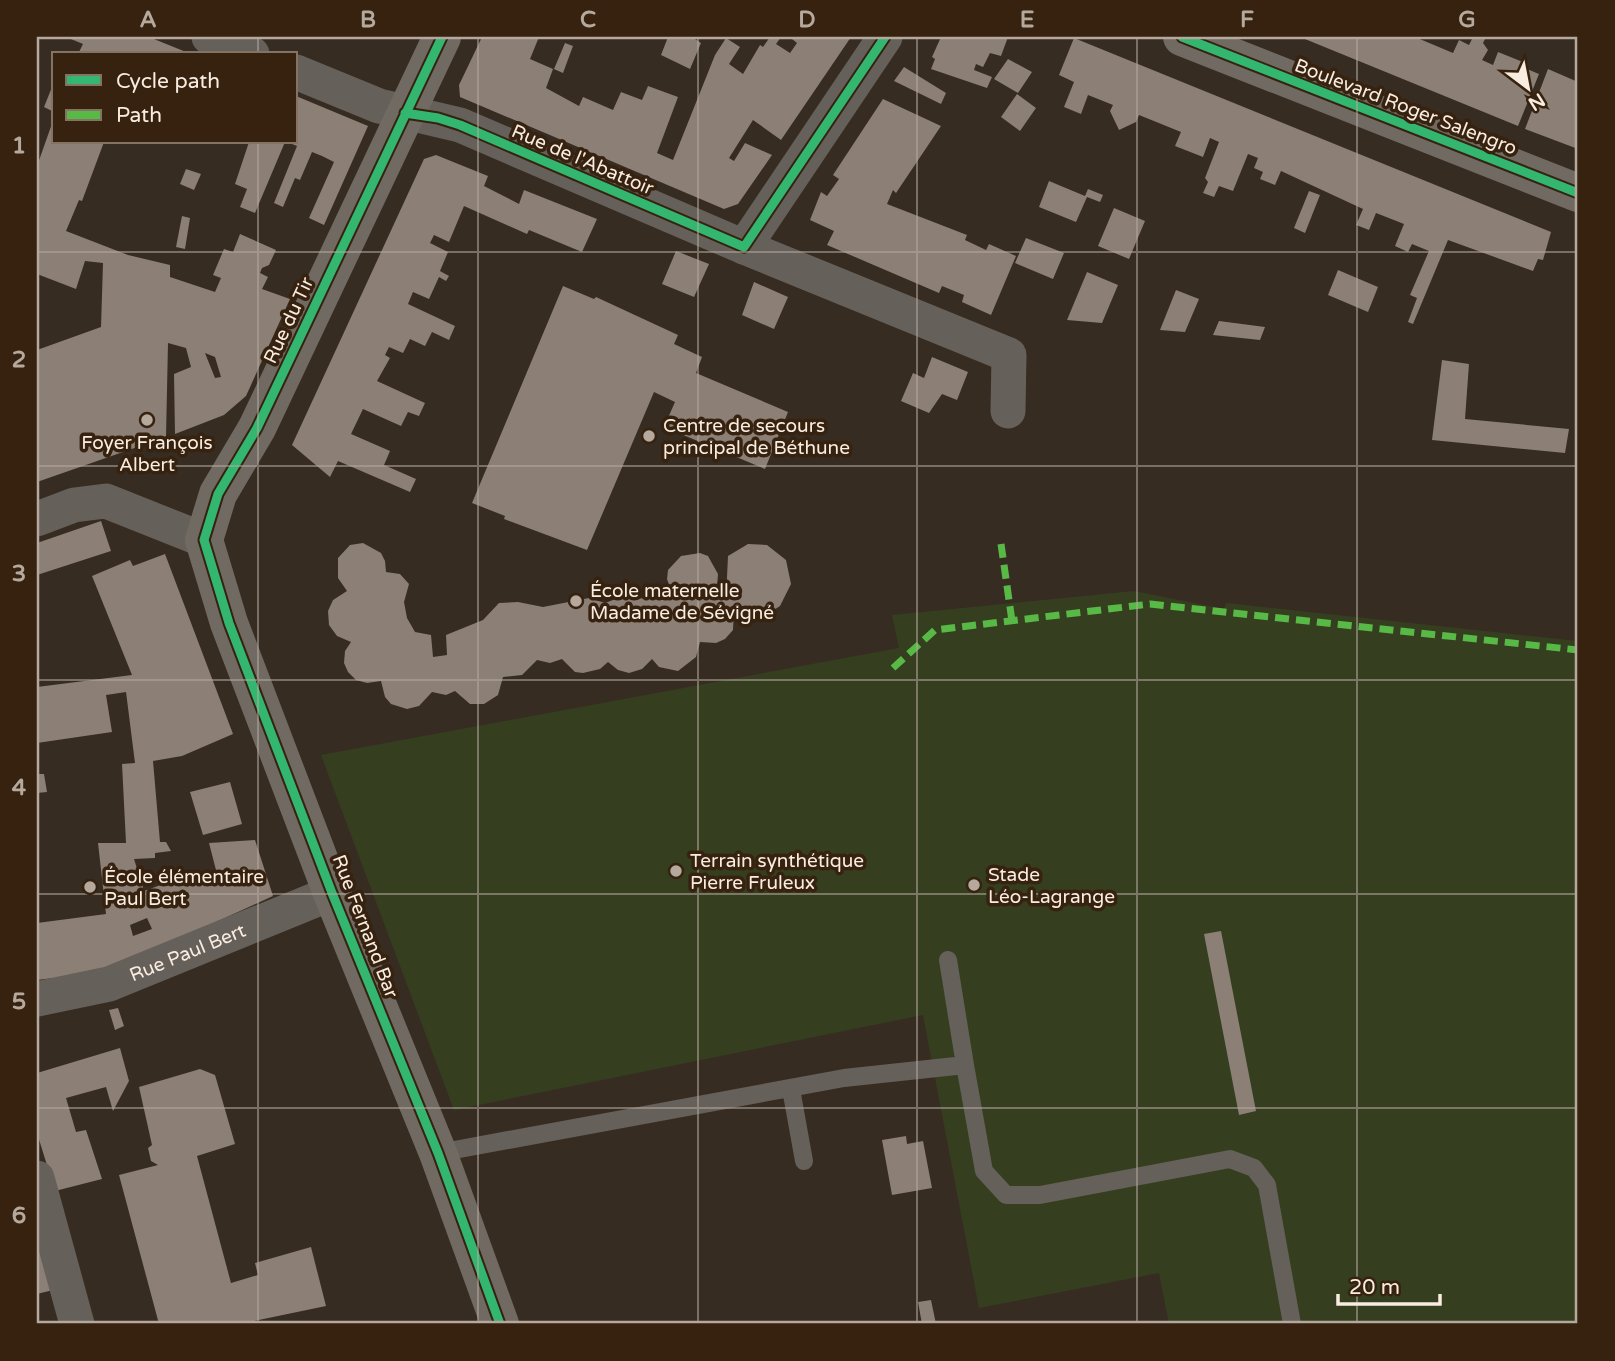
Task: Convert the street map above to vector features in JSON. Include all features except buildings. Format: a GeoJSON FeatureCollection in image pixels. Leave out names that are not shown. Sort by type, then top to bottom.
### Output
{"type":"FeatureCollection","features":[{"type":"Feature","properties":{"kind":"street"},"geometry":{"type":"LineString","coordinates":[[209,37],[247,52]]}},
{"type":"Feature","properties":{"kind":"street","name":"Rue du Tir"},"geometry":{"type":"LineString","coordinates":[[204,540],[218,494],[257,428],[442,37]]}},
{"type":"Feature","properties":{"kind":"street"},"geometry":{"type":"LineString","coordinates":[[744,247],[885,37]]}},
{"type":"Feature","properties":{"kind":"street","name":"Boulevard Roger Salengro"},"geometry":{"type":"LineString","coordinates":[[1182,37],[1578,193]]}},
{"type":"Feature","properties":{"kind":"street","name":"Rue de l'Abattoir"},"geometry":{"type":"LineString","coordinates":[[298,73],[379,106],[460,125],[744,247],[1009,355],[1008,411]]}},
{"type":"Feature","properties":{"kind":"street"},"geometry":{"type":"LineString","coordinates":[[37,519],[74,505],[106,501],[204,540]]}},
{"type":"Feature","properties":{"kind":"street","name":"Rue Fernand Bar"},"geometry":{"type":"LineString","coordinates":[[204,540],[229,623],[332,893],[438,1153],[500,1324]]}},
{"type":"Feature","properties":{"kind":"street","name":"Rue Paul Bert"},"geometry":{"type":"LineString","coordinates":[[37,999],[109,984],[332,893]]}},
{"type":"Feature","properties":{"kind":"street"},"geometry":{"type":"LineString","coordinates":[[37,1178],[77,1324]]}},
{"type":"Feature","properties":{"kind":"lane"},"geometry":{"type":"LineString","coordinates":[[948,960],[984,1171],[1006,1195],[1040,1195],[1230,1159],[1254,1168],[1268,1185],[1292,1324]]}},
{"type":"Feature","properties":{"kind":"lane"},"geometry":{"type":"LineString","coordinates":[[438,1153],[844,1078],[965,1065]]}},
{"type":"Feature","properties":{"kind":"lane"},"geometry":{"type":"LineString","coordinates":[[791,1089],[804,1161]]}},
{"type":"Feature","properties":{"kind":"green space","name":"Stade Léo-Lagrange"},"geometry":{"type":"Polygon","coordinates":[[[1134,591],[1224,609],[1226,603],[1578,641],[1578,1324],[1169,1324],[1159,1273],[979,1308],[923,1015],[454,1110],[321,755],[899,648],[892,615],[1134,591]]]}},
{"type":"Feature","properties":{"kind":"marked path"},"geometry":{"type":"LineString","coordinates":[[1001,544],[1012,621]]}},
{"type":"Feature","properties":{"kind":"marked path"},"geometry":{"type":"LineString","coordinates":[[893,668],[935,630],[1150,604],[1578,650]]}},
{"type":"Feature","properties":{"kind":"cycle path"},"geometry":{"type":"LineString","coordinates":[[442,37],[257,428],[218,494],[204,540],[229,623],[332,893],[438,1153],[500,1324]]}},
{"type":"Feature","properties":{"kind":"cycle path"},"geometry":{"type":"LineString","coordinates":[[405,113],[438,118],[460,125],[744,247],[885,37]]}},
{"type":"Feature","properties":{"kind":"cycle path"},"geometry":{"type":"LineString","coordinates":[[1182,37],[1578,193]]}},
{"type":"Feature","properties":{"kind":"place","name":"Foyer François Albert"},"geometry":{"type":"Point","coordinates":[147,420]}},
{"type":"Feature","properties":{"kind":"place","name":"Centre de secours principal de Béthune"},"geometry":{"type":"Point","coordinates":[649,436]}},
{"type":"Feature","properties":{"kind":"place","name":"École maternelle Madame de Sévigné"},"geometry":{"type":"Point","coordinates":[576,601]}},
{"type":"Feature","properties":{"kind":"place","name":"Terrain synthétique Pierre Fruleux"},"geometry":{"type":"Point","coordinates":[676,871]}},
{"type":"Feature","properties":{"kind":"place","name":"Stade Léo-Lagrange"},"geometry":{"type":"Point","coordinates":[974,885]}},
{"type":"Feature","properties":{"kind":"place","name":"École élémentaire Paul Bert"},"geometry":{"type":"Point","coordinates":[90,887]}}]}
